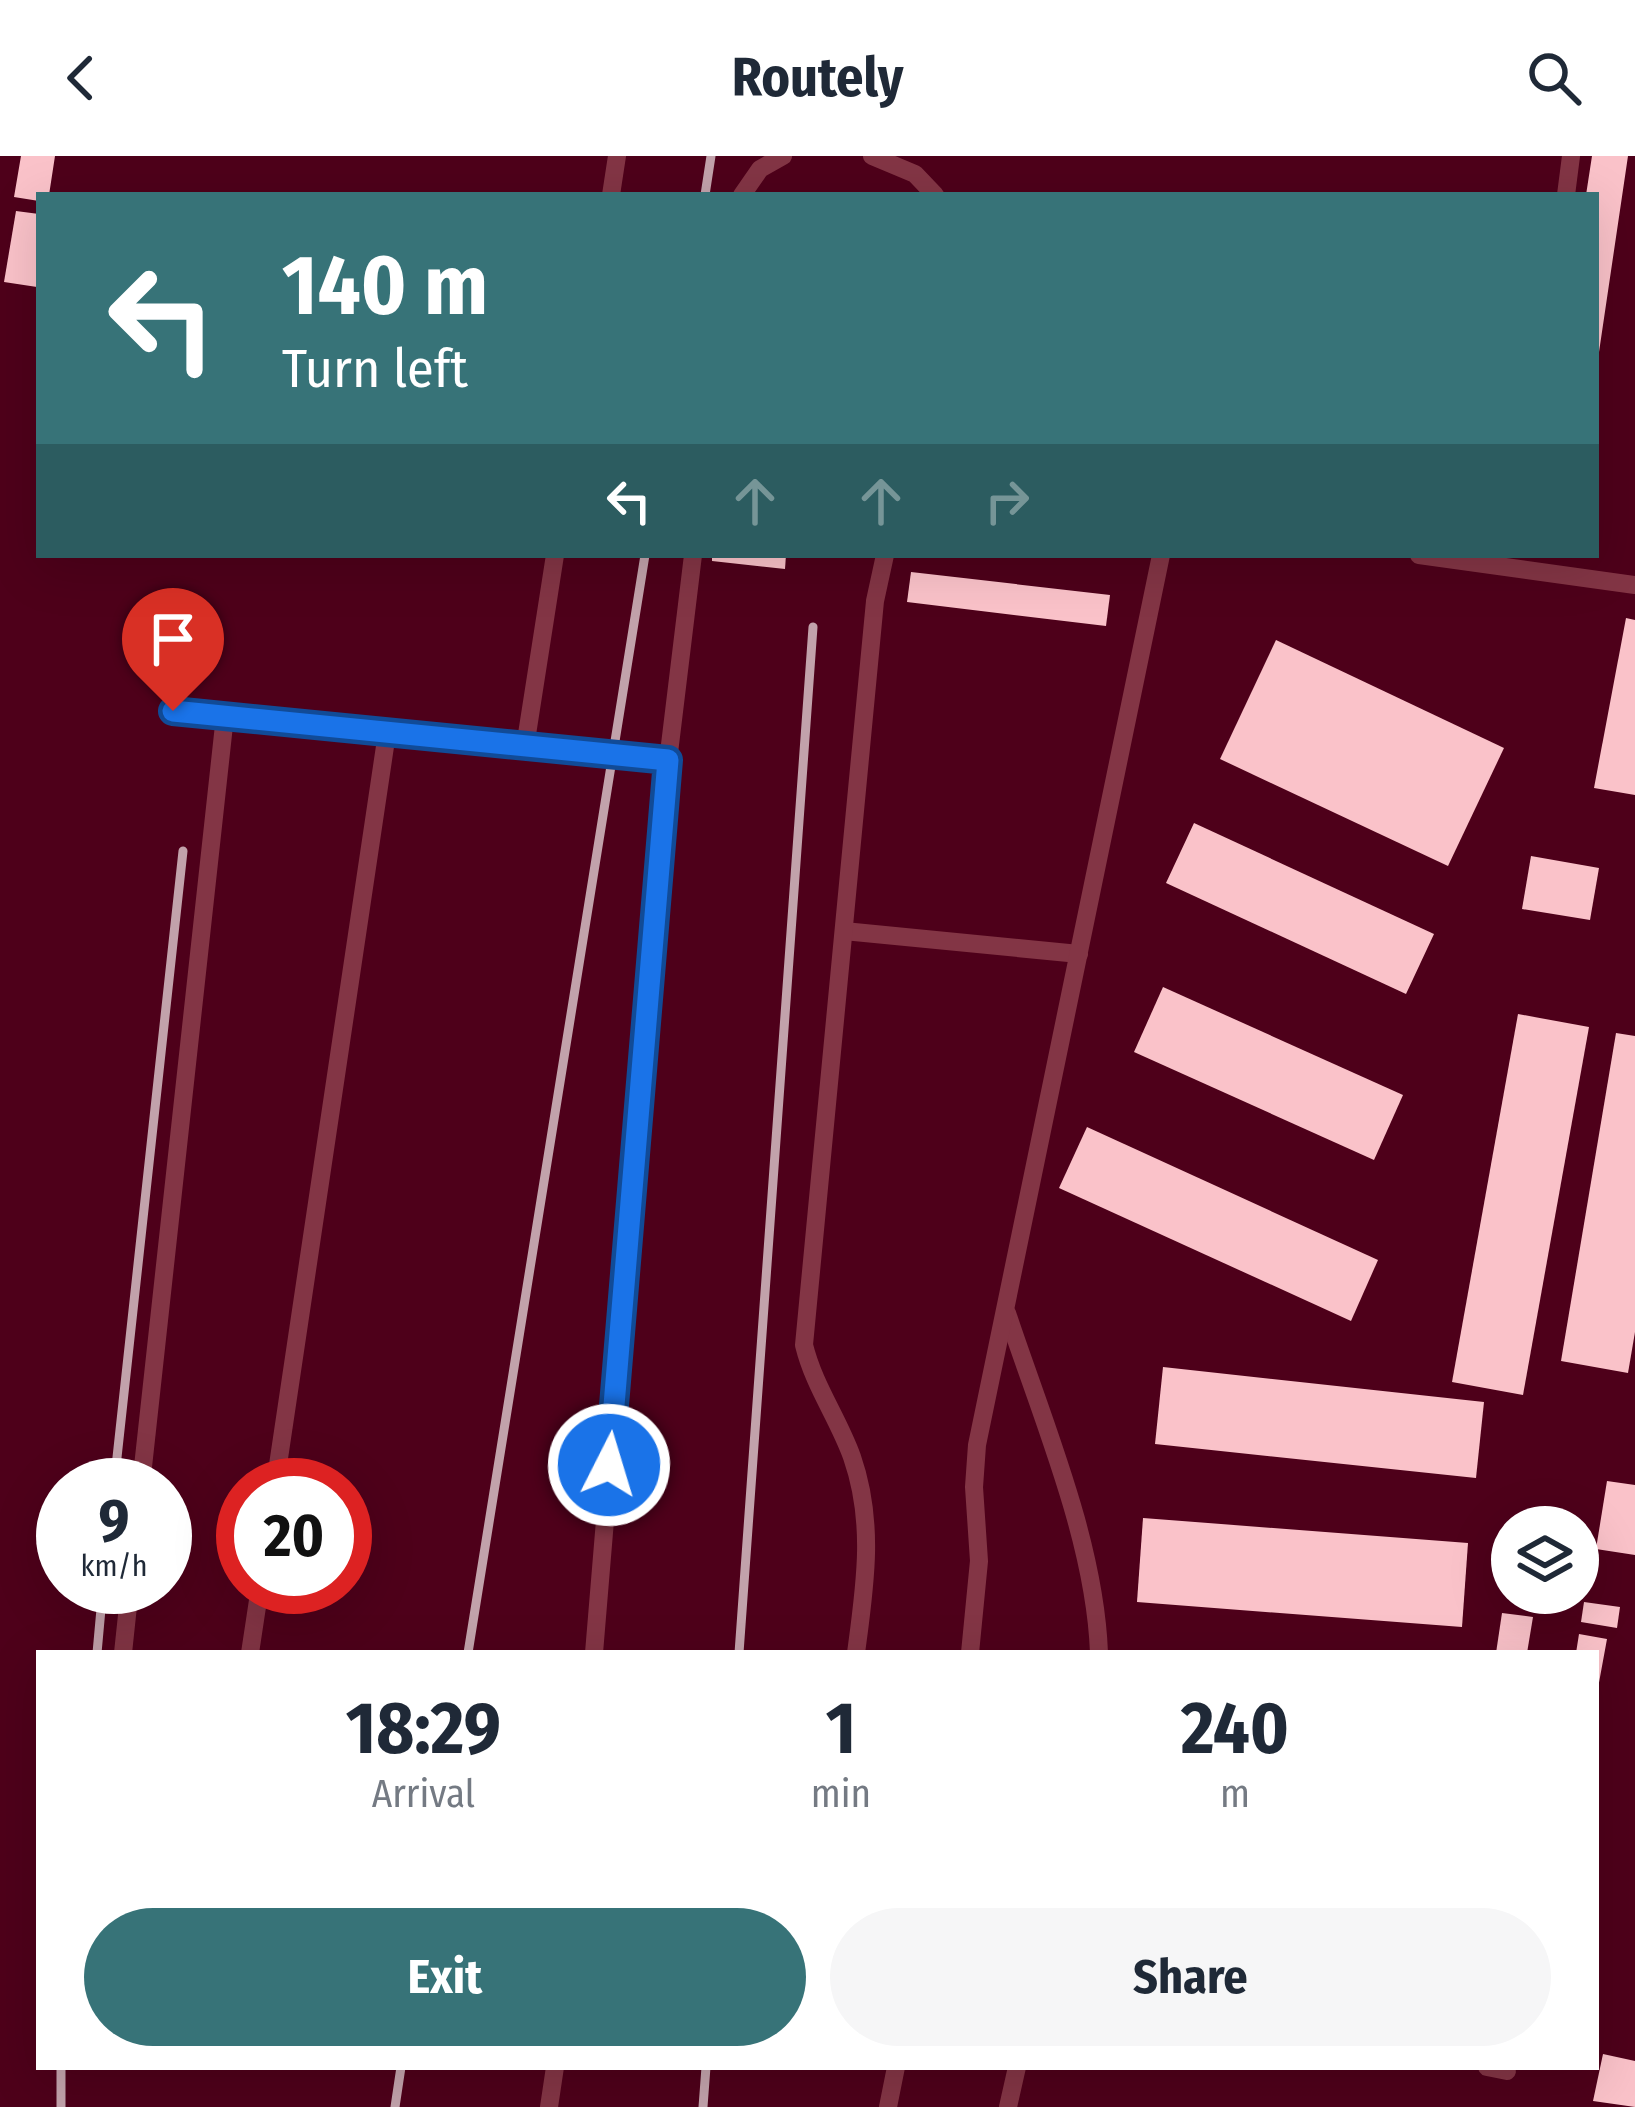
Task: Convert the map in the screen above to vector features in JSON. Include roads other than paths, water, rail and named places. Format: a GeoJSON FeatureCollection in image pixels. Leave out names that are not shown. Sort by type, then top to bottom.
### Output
{"type":"FeatureCollection","features":[{"type":"Feature","properties":{"kind":"lane"},"geometry":{"type":"LineString","coordinates":[[611,192],[617,156]]}},
{"type":"Feature","properties":{"kind":"lane"},"geometry":{"type":"LineString","coordinates":[[744,192],[760,170],[782,156]]}},
{"type":"Feature","properties":{"kind":"lane"},"geometry":{"type":"LineString","coordinates":[[872,156],[915,174],[932,192]]}},
{"type":"Feature","properties":{"kind":"lane"},"geometry":{"type":"LineString","coordinates":[[1566,192],[1571,156]]}},
{"type":"Feature","properties":{"kind":"lane"},"geometry":{"type":"LineString","coordinates":[[525,747],[555,558]]}},
{"type":"Feature","properties":{"kind":"lane"},"geometry":{"type":"LineString","coordinates":[[594,1650],[668,760],[693,558]]}},
{"type":"Feature","properties":{"kind":"lane"},"geometry":{"type":"LineString","coordinates":[[856,1650],[868,1569],[865,1505],[852,1456],[812,1378],[804,1345],[875,601],[884,558]]}},
{"type":"Feature","properties":{"kind":"lane"},"geometry":{"type":"LineString","coordinates":[[970,1650],[979,1561],[974,1487],[977,1445],[1160,558]]}},
{"type":"Feature","properties":{"kind":"lane"},"geometry":{"type":"LineString","coordinates":[[1471,558],[1541,562],[1635,585]]}},
{"type":"Feature","properties":{"kind":"lane"},"geometry":{"type":"LineString","coordinates":[[173,711],[668,760]]}},
{"type":"Feature","properties":{"kind":"lane"},"geometry":{"type":"LineString","coordinates":[[144,1458],[225,716]]}},
{"type":"Feature","properties":{"kind":"lane"},"geometry":{"type":"LineString","coordinates":[[279,1458],[387,733]]}},
{"type":"Feature","properties":{"kind":"lane"},"geometry":{"type":"LineString","coordinates":[[844,931],[1078,954]]}},
{"type":"Feature","properties":{"kind":"lane"},"geometry":{"type":"LineString","coordinates":[[1005,1309],[1091,1584],[1099,1650]]}},
{"type":"Feature","properties":{"kind":"lane"},"geometry":{"type":"LineString","coordinates":[[123,1650],[127,1614]]}},
{"type":"Feature","properties":{"kind":"lane"},"geometry":{"type":"LineString","coordinates":[[250,1650],[256,1614]]}},
{"type":"Feature","properties":{"kind":"lane"},"geometry":{"type":"LineString","coordinates":[[549,2107],[555,2070]]}},
{"type":"Feature","properties":{"kind":"lane"},"geometry":{"type":"LineString","coordinates":[[888,2107],[895,2070]]}},
{"type":"Feature","properties":{"kind":"lane"},"geometry":{"type":"LineString","coordinates":[[1008,2107],[1016,2070]]}},
{"type":"Feature","properties":{"kind":"lane"},"geometry":{"type":"LineString","coordinates":[[1503,2070],[1508,2071]]}},
{"type":"Feature","properties":{"kind":"railway"},"geometry":{"type":"LineString","coordinates":[[705,192],[711,156]]}},
{"type":"Feature","properties":{"kind":"railway"},"geometry":{"type":"LineString","coordinates":[[468,1650],[645,558]]}},
{"type":"Feature","properties":{"kind":"railway"},"geometry":{"type":"LineString","coordinates":[[739,1650],[813,627]]}},
{"type":"Feature","properties":{"kind":"railway"},"geometry":{"type":"LineString","coordinates":[[117,1458],[183,851]]}},
{"type":"Feature","properties":{"kind":"railway"},"geometry":{"type":"LineString","coordinates":[[97,1650],[101,1614]]}},
{"type":"Feature","properties":{"kind":"railway"},"geometry":{"type":"LineString","coordinates":[[61,2070],[61,2107]]}},
{"type":"Feature","properties":{"kind":"railway"},"geometry":{"type":"LineString","coordinates":[[395,2107],[401,2070]]}},
{"type":"Feature","properties":{"kind":"railway"},"geometry":{"type":"LineString","coordinates":[[703,2107],[706,2070]]}}]}
